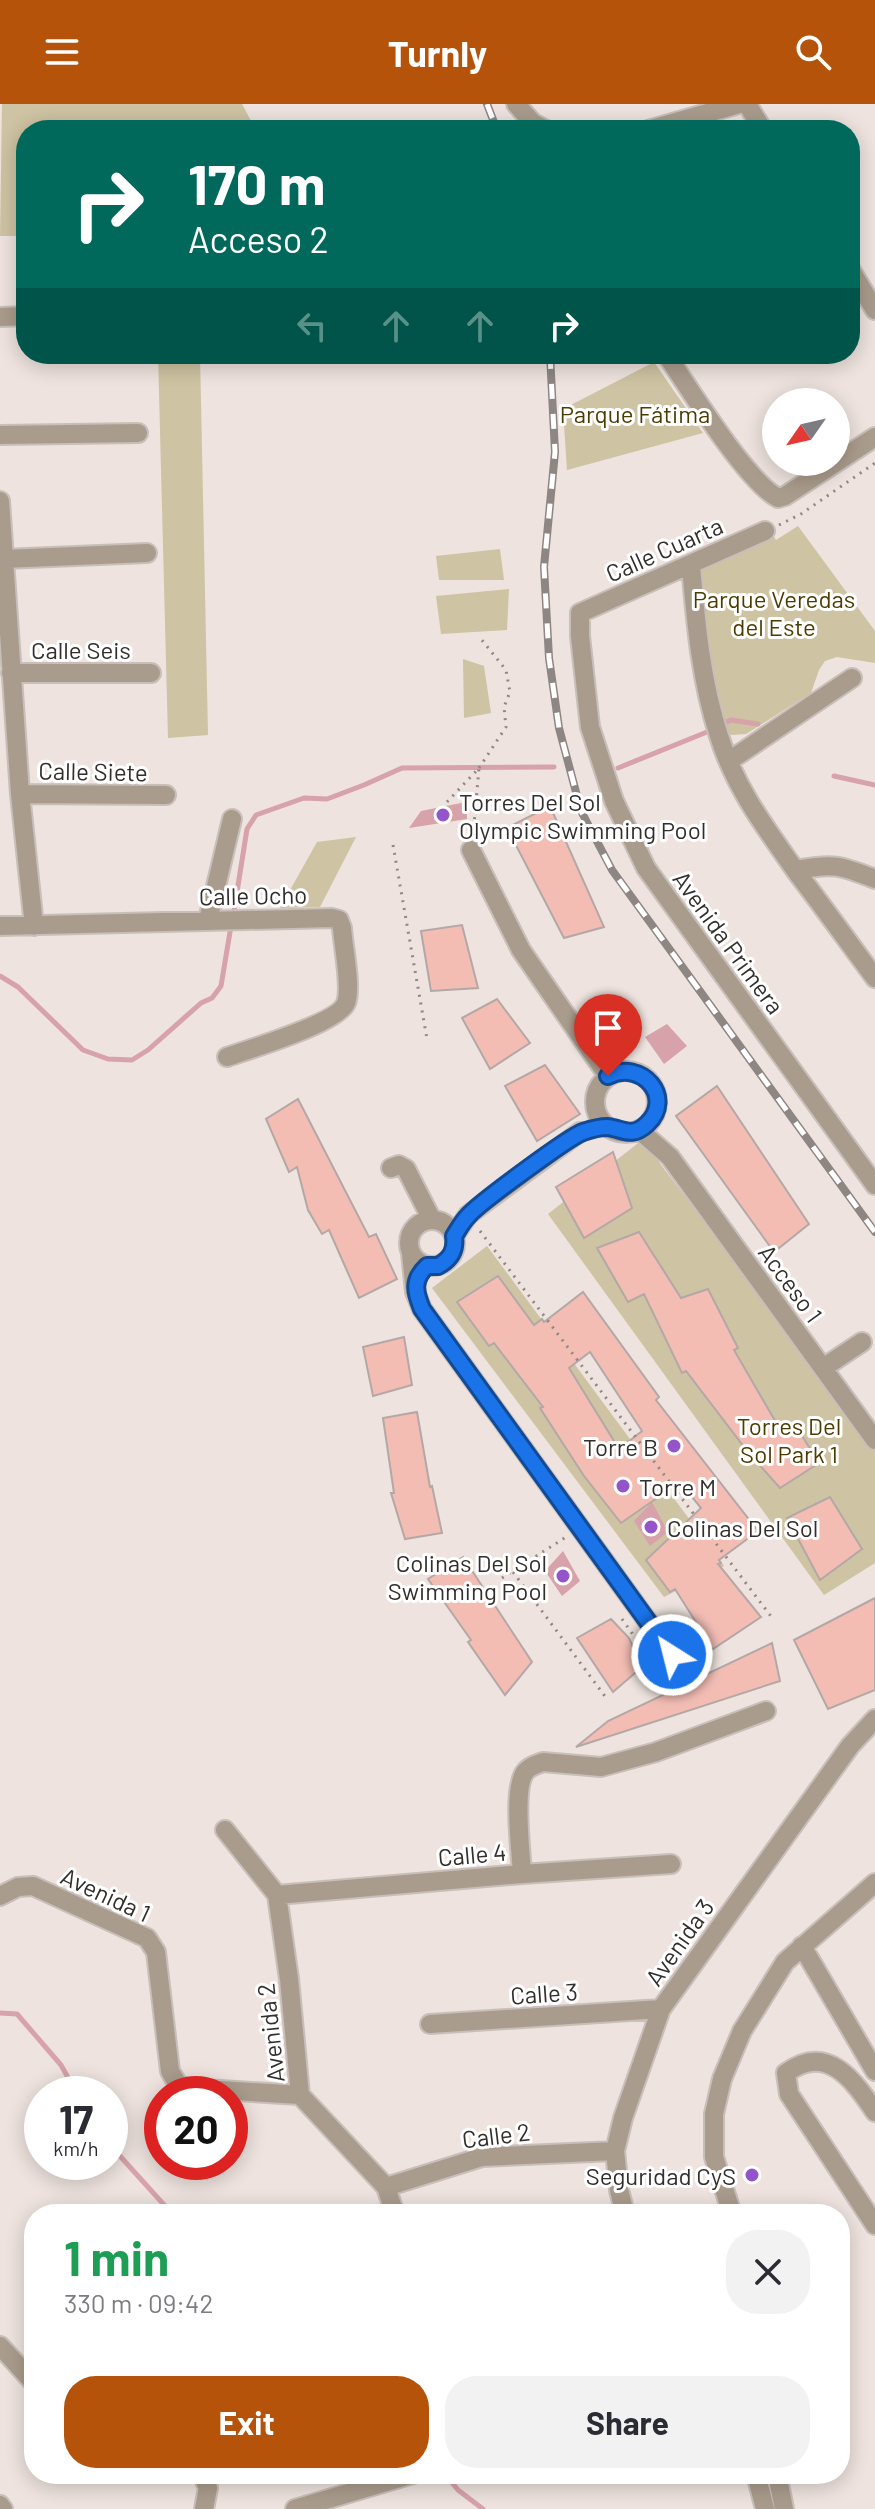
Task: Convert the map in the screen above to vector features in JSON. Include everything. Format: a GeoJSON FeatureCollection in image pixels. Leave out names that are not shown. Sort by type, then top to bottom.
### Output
{"type":"FeatureCollection","features":[{"type":"Feature","properties":{"kind":"street"},"geometry":{"type":"LineString","coordinates":[[516,104],[530,120]]}},
{"type":"Feature","properties":{"kind":"street"},"geometry":{"type":"LineString","coordinates":[[683,120],[739,104]]}},
{"type":"Feature","properties":{"kind":"street"},"geometry":{"type":"LineString","coordinates":[[860,285],[875,310]]}},
{"type":"Feature","properties":{"kind":"street"},"geometry":{"type":"LineString","coordinates":[[673,364],[745,468],[773,496],[785,496],[875,437]]}},
{"type":"Feature","properties":{"kind":"street"},"geometry":{"type":"LineString","coordinates":[[0,435],[138,433]]}},
{"type":"Feature","properties":{"kind":"street"},"geometry":{"type":"LineString","coordinates":[[0,501],[20,794],[34,926]]}},
{"type":"Feature","properties":{"kind":"street","name":"Calle Cuarta"},"geometry":{"type":"LineString","coordinates":[[583,611],[765,531]]}},
{"type":"Feature","properties":{"kind":"street"},"geometry":{"type":"LineString","coordinates":[[4,559],[147,553]]}},
{"type":"Feature","properties":{"kind":"street"},"geometry":{"type":"LineString","coordinates":[[691,566],[701,660],[710,706],[729,761],[757,817],[875,978]]}},
{"type":"Feature","properties":{"kind":"street","name":"Avenida Primera"},"geometry":{"type":"LineString","coordinates":[[583,611],[579,615],[580,636],[590,727],[614,801],[646,868],[875,1185]]}},
{"type":"Feature","properties":{"kind":"street","name":"Calle Seis"},"geometry":{"type":"LineString","coordinates":[[11,673],[151,673]]}},
{"type":"Feature","properties":{"kind":"street"},"geometry":{"type":"LineString","coordinates":[[729,761],[852,678]]}},
{"type":"Feature","properties":{"kind":"street","name":"Calle Siete"},"geometry":{"type":"LineString","coordinates":[[20,794],[166,795]]}},
{"type":"Feature","properties":{"kind":"street"},"geometry":{"type":"LineString","coordinates":[[224,920],[232,819]]}},
{"type":"Feature","properties":{"kind":"street"},"geometry":{"type":"LineString","coordinates":[[471,850],[521,950],[608,1076],[595,1096],[600,1118],[608,1127],[618,1131],[639,1130],[653,1116]]}},
{"type":"Feature","properties":{"kind":"street"},"geometry":{"type":"LineString","coordinates":[[796,870],[829,865],[846,867],[875,879]]}},
{"type":"Feature","properties":{"kind":"street","name":"Calle Ocho"},"geometry":{"type":"LineString","coordinates":[[0,926],[339,920],[348,990],[346,1003],[330,1018],[227,1057]]}},
{"type":"Feature","properties":{"kind":"street","name":"Acceso 1"},"geometry":{"type":"LineString","coordinates":[[608,1076],[625,1071],[643,1076],[655,1090],[653,1116],[670,1157]]}},
{"type":"Feature","properties":{"kind":"street"},"geometry":{"type":"LineString","coordinates":[[424,1279],[411,1253],[410,1236],[415,1227],[447,1231],[580,1132],[596,1108]]}},
{"type":"Feature","properties":{"kind":"street"},"geometry":{"type":"LineString","coordinates":[[580,1132],[608,1127]]}},
{"type":"Feature","properties":{"kind":"street","name":"Acceso 1"},"geometry":{"type":"LineString","coordinates":[[639,1130],[670,1157],[874,1439]]}},
{"type":"Feature","properties":{"kind":"street"},"geometry":{"type":"LineString","coordinates":[[391,1168],[399,1165],[406,1169],[455,1245],[447,1261],[424,1279]]}},
{"type":"Feature","properties":{"kind":"street"},"geometry":{"type":"LineString","coordinates":[[411,1253],[424,1279],[422,1309],[672,1655]]}},
{"type":"Feature","properties":{"kind":"street"},"geometry":{"type":"LineString","coordinates":[[823,1368],[862,1342]]}},
{"type":"Feature","properties":{"kind":"street"},"geometry":{"type":"LineString","coordinates":[[522,1874],[519,1789],[526,1771],[534,1765],[543,1762],[601,1767],[656,1752],[766,1711]]}},
{"type":"Feature","properties":{"kind":"street","name":"Avenida 3"},"geometry":{"type":"LineString","coordinates":[[622,2204],[615,2151],[628,2103],[661,2009],[871,1725]]}},
{"type":"Feature","properties":{"kind":"street"},"geometry":{"type":"LineString","coordinates":[[225,1830],[277,1895]]}},
{"type":"Feature","properties":{"kind":"street","name":"Calle 4"},"geometry":{"type":"LineString","coordinates":[[277,1895],[671,1864]]}},
{"type":"Feature","properties":{"kind":"street"},"geometry":{"type":"LineString","coordinates":[[729,2204],[714,2157],[714,2114],[722,2079],[742,2031],[785,1962],[875,1883]]}},
{"type":"Feature","properties":{"kind":"street","name":"Avenida 1"},"geometry":{"type":"LineString","coordinates":[[0,1896],[18,1887],[33,1886],[147,1938],[156,1952],[170,2071],[178,2085],[300,2095]]}},
{"type":"Feature","properties":{"kind":"street","name":"Avenida 2"},"geometry":{"type":"LineString","coordinates":[[277,1895],[300,2095],[386,2187],[392,2204]]}},
{"type":"Feature","properties":{"kind":"street"},"geometry":{"type":"LineString","coordinates":[[802,1946],[875,2071]]}},
{"type":"Feature","properties":{"kind":"street","name":"Calle 3"},"geometry":{"type":"LineString","coordinates":[[430,2024],[661,2009]]}},
{"type":"Feature","properties":{"kind":"street"},"geometry":{"type":"LineString","coordinates":[[875,2112],[856,2084],[833,2066],[813,2060],[786,2073],[789,2094],[875,2225]]}},
{"type":"Feature","properties":{"kind":"street","name":"Calle 2"},"geometry":{"type":"LineString","coordinates":[[386,2187],[482,2157],[615,2151]]}},
{"type":"Feature","properties":{"kind":"street"},"geometry":{"type":"LineString","coordinates":[[0,2346],[24,2372]]}},
{"type":"Feature","properties":{"kind":"street"},"geometry":{"type":"LineString","coordinates":[[204,2509],[206,2484]]}},
{"type":"Feature","properties":{"kind":"street"},"geometry":{"type":"LineString","coordinates":[[295,2509],[379,2484]]}},
{"type":"Feature","properties":{"kind":"street"},"geometry":{"type":"LineString","coordinates":[[759,2484],[765,2509]]}},
{"type":"Feature","properties":{"kind":"street"},"geometry":{"type":"LineString","coordinates":[[779,2484],[784,2509]]}},
{"type":"Feature","properties":{"kind":"path"},"geometry":{"type":"LineString","coordinates":[[765,531],[801,514],[875,463]]}},
{"type":"Feature","properties":{"kind":"path"},"geometry":{"type":"LineString","coordinates":[[447,802],[479,768],[506,727],[504,707],[510,692],[506,670],[481,639]]}},
{"type":"Feature","properties":{"kind":"path"},"geometry":{"type":"LineString","coordinates":[[471,850],[479,768]]}},
{"type":"Feature","properties":{"kind":"path"},"geometry":{"type":"LineString","coordinates":[[393,845],[427,1039]]}},
{"type":"Feature","properties":{"kind":"path"},"geometry":{"type":"LineString","coordinates":[[468,1215],[773,1619]]}},
{"type":"Feature","properties":{"kind":"path"},"geometry":{"type":"LineString","coordinates":[[424,1279],[453,1260],[447,1231]]}},
{"type":"Feature","properties":{"kind":"path"},"geometry":{"type":"LineString","coordinates":[[502,1578],[580,1528]]}},
{"type":"Feature","properties":{"kind":"path"},"geometry":{"type":"LineString","coordinates":[[513,1572],[607,1699]]}},
{"type":"Feature","properties":{"kind":"green space"},"geometry":{"type":"Polygon","coordinates":[[[2,104],[242,104],[251,120],[16,120],[16,236],[0,236],[2,104]]]}},
{"type":"Feature","properties":{"kind":"green space"},"geometry":{"type":"Polygon","coordinates":[[[158,364],[200,364],[208,735],[168,738],[158,364]]]}},
{"type":"Feature","properties":{"kind":"green space","name":"Parque Fátima"},"geometry":{"type":"Polygon","coordinates":[[[655,364],[703,433],[567,470],[563,409],[655,364]]]}},
{"type":"Feature","properties":{"kind":"green space","name":"Parque Veredas del Este"},"geometry":{"type":"Polygon","coordinates":[[[798,526],[875,631],[875,663],[837,657],[825,661],[811,693],[746,734],[731,735],[716,702],[711,680],[700,568],[772,534],[776,540],[798,526]]]}},
{"type":"Feature","properties":{"kind":"green space"},"geometry":{"type":"Polygon","coordinates":[[[500,549],[504,580],[439,580],[436,556],[500,549]]]}},
{"type":"Feature","properties":{"kind":"green space"},"geometry":{"type":"Polygon","coordinates":[[[509,589],[507,630],[441,634],[436,596],[509,589]]]}},
{"type":"Feature","properties":{"kind":"green space"},"geometry":{"type":"Polygon","coordinates":[[[463,659],[484,666],[491,713],[464,718],[463,659]]]}},
{"type":"Feature","properties":{"kind":"green space"},"geometry":{"type":"Polygon","coordinates":[[[356,837],[320,907],[280,908],[317,842],[356,837]]]}},
{"type":"Feature","properties":{"kind":"green space","name":"Torres Del Sol Park 1"},"geometry":{"type":"Polygon","coordinates":[[[642,1140],[875,1445],[875,1563],[824,1595],[548,1214],[642,1140]]]}},
{"type":"Feature","properties":{"kind":"green space"},"geometry":{"type":"Polygon","coordinates":[[[487,1246],[724,1566],[664,1597],[432,1288],[487,1246]]]}},
{"type":"Feature","properties":{"kind":"shaded area","name":"Torres Del Sol Olympic Swimming Pool"},"geometry":{"type":"Polygon","coordinates":[[[466,802],[467,819],[409,828],[421,811],[466,802]]]}},
{"type":"Feature","properties":{"kind":"shaded area"},"geometry":{"type":"Polygon","coordinates":[[[667,1024],[687,1046],[664,1064],[645,1037],[667,1024]]]}},
{"type":"Feature","properties":{"kind":"shaded area","name":"Colinas Del Sol"},"geometry":{"type":"Polygon","coordinates":[[[652,1502],[668,1532],[650,1546],[634,1521],[652,1502]]]}},
{"type":"Feature","properties":{"kind":"shaded area","name":"Colinas Del Sol Swimming Pool"},"geometry":{"type":"Polygon","coordinates":[[[563,1551],[580,1581],[562,1596],[545,1571],[563,1551]]]}},
{"type":"Feature","properties":{"kind":"building"},"geometry":{"type":"Polygon","coordinates":[[[550,806],[604,927],[564,938],[507,828],[550,806]]]}},
{"type":"Feature","properties":{"kind":"building"},"geometry":{"type":"Polygon","coordinates":[[[462,925],[478,988],[431,991],[421,931],[462,925]]]}},
{"type":"Feature","properties":{"kind":"building"},"geometry":{"type":"Polygon","coordinates":[[[497,999],[530,1043],[490,1069],[462,1018],[497,999]]]}},
{"type":"Feature","properties":{"kind":"building"},"geometry":{"type":"Polygon","coordinates":[[[545,1065],[580,1114],[537,1141],[505,1086],[545,1065]]]}},
{"type":"Feature","properties":{"kind":"building"},"geometry":{"type":"Polygon","coordinates":[[[717,1086],[809,1224],[774,1252],[676,1116],[717,1086]]]}},
{"type":"Feature","properties":{"kind":"building"},"geometry":{"type":"Polygon","coordinates":[[[298,1099],[369,1237],[376,1234],[397,1279],[359,1298],[329,1230],[322,1234],[308,1210],[297,1167],[289,1172],[266,1119],[298,1099]]]}},
{"type":"Feature","properties":{"kind":"building"},"geometry":{"type":"Polygon","coordinates":[[[613,1152],[632,1208],[584,1238],[556,1187],[613,1152]]]}},
{"type":"Feature","properties":{"kind":"building"},"geometry":{"type":"Polygon","coordinates":[[[639,1232],[681,1298],[708,1289],[738,1348],[734,1350],[781,1431],[794,1423],[819,1463],[780,1488],[686,1371],[682,1373],[644,1294],[628,1302],[597,1248],[639,1232]]]}},
{"type":"Feature","properties":{"kind":"building"},"geometry":{"type":"Polygon","coordinates":[[[498,1276],[534,1325],[542,1319],[544,1322],[583,1292],[659,1397],[656,1400],[758,1531],[719,1560],[721,1563],[718,1564],[761,1617],[713,1649],[675,1589],[670,1592],[646,1560],[701,1508],[680,1482],[621,1523],[584,1476],[540,1408],[543,1407],[494,1343],[489,1346],[457,1302],[498,1276]],[[590,1352],[569,1368],[619,1449],[642,1431],[590,1352]]]}},
{"type":"Feature","properties":{"kind":"building"},"geometry":{"type":"Polygon","coordinates":[[[404,1337],[412,1385],[373,1396],[363,1347],[404,1337]]]}},
{"type":"Feature","properties":{"kind":"building"},"geometry":{"type":"Polygon","coordinates":[[[417,1412],[430,1487],[442,1533],[405,1539],[391,1493],[394,1493],[383,1418],[417,1412]]]}},
{"type":"Feature","properties":{"kind":"building"},"geometry":{"type":"Polygon","coordinates":[[[830,1497],[862,1549],[820,1580],[787,1518],[830,1497]]]}},
{"type":"Feature","properties":{"kind":"building"},"geometry":{"type":"Polygon","coordinates":[[[463,1557],[532,1662],[505,1695],[428,1579],[463,1557]]]}},
{"type":"Feature","properties":{"kind":"building"},"geometry":{"type":"Polygon","coordinates":[[[875,1598],[875,1690],[828,1709],[794,1640],[875,1598]]]}},
{"type":"Feature","properties":{"kind":"building"},"geometry":{"type":"Polygon","coordinates":[[[611,1619],[629,1638],[642,1667],[613,1692],[577,1638],[611,1619]]]}},
{"type":"Feature","properties":{"kind":"building"},"geometry":{"type":"Polygon","coordinates":[[[772,1643],[780,1681],[576,1747],[608,1721],[772,1643]]]}},
{"type":"Feature","properties":{"kind":"waterway"},"geometry":{"type":"LineString","coordinates":[[724,723],[731,720],[758,724]]}},
{"type":"Feature","properties":{"kind":"waterway"},"geometry":{"type":"LineString","coordinates":[[618,768],[707,732]]}},
{"type":"Feature","properties":{"kind":"waterway"},"geometry":{"type":"LineString","coordinates":[[233,917],[247,829],[256,815],[304,798],[327,799],[402,768],[554,767]]}},
{"type":"Feature","properties":{"kind":"waterway"},"geometry":{"type":"LineString","coordinates":[[834,776],[875,785]]}},
{"type":"Feature","properties":{"kind":"waterway"},"geometry":{"type":"LineString","coordinates":[[0,976],[18,987],[83,1050],[108,1059],[132,1060],[148,1050],[201,1003],[212,998],[221,986],[231,926]]}},
{"type":"Feature","properties":{"kind":"waterway"},"geometry":{"type":"LineString","coordinates":[[0,2013],[17,2014],[67,2076]]}},
{"type":"Feature","properties":{"kind":"waterway"},"geometry":{"type":"LineString","coordinates":[[128,2165],[163,2204]]}},
{"type":"Feature","properties":{"kind":"waterway"},"geometry":{"type":"LineString","coordinates":[[453,2484],[483,2509]]}},
{"type":"Feature","properties":{"kind":"railway"},"geometry":{"type":"LineString","coordinates":[[487,104],[493,120]]}},
{"type":"Feature","properties":{"kind":"railway"},"geometry":{"type":"LineString","coordinates":[[551,364],[555,452],[544,567],[549,658],[559,728],[581,811],[612,870],[875,1232]]}},
{"type":"Feature","properties":{"kind":"place","name":"Torres Del Sol Olympic Swimming Pool"},"geometry":{"type":"Point","coordinates":[443,815]}},
{"type":"Feature","properties":{"kind":"place","name":"Torre B"},"geometry":{"type":"Point","coordinates":[674,1446]}},
{"type":"Feature","properties":{"kind":"place","name":"Torre M"},"geometry":{"type":"Point","coordinates":[623,1486]}},
{"type":"Feature","properties":{"kind":"place","name":"Colinas Del Sol"},"geometry":{"type":"Point","coordinates":[651,1527]}},
{"type":"Feature","properties":{"kind":"place","name":"Colinas Del Sol Swimming Pool"},"geometry":{"type":"Point","coordinates":[563,1576]}},
{"type":"Feature","properties":{"kind":"place","name":"Seguridad CyS"},"geometry":{"type":"Point","coordinates":[752,2175]}},
{"type":"Feature","properties":{"kind":"route"},"geometry":{"type":"LineString","coordinates":[[608,1076],[616,1072],[634,1072],[650,1082],[657,1099],[653,1116],[647,1124],[639,1130],[628,1132],[608,1127],[580,1132],[468,1215],[454,1236],[452,1254],[438,1266],[427,1266],[423,1270],[415,1292],[422,1309],[672,1655]]}}]}
